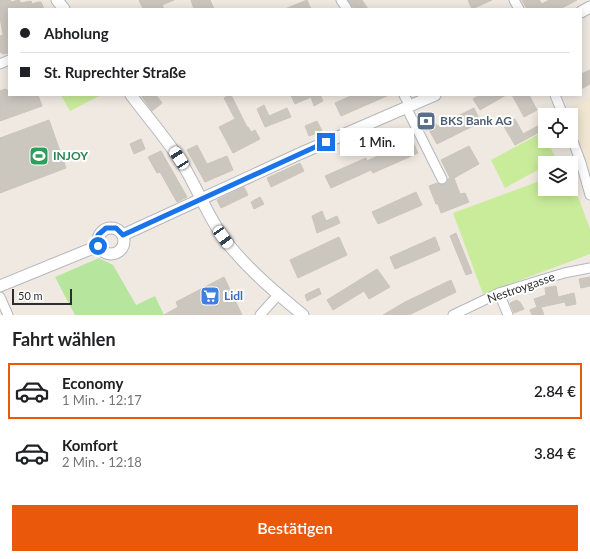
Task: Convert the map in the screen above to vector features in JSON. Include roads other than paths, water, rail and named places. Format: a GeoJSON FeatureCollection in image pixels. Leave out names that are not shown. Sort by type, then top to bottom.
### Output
{"type":"FeatureCollection","features":[{"type":"Feature","properties":{"kind":"street"},"geometry":{"type":"LineString","coordinates":[[57,0],[63,8]]}},
{"type":"Feature","properties":{"kind":"street"},"geometry":{"type":"LineString","coordinates":[[131,96],[174,151],[197,189],[218,230],[246,266],[303,315]]}},
{"type":"Feature","properties":{"kind":"street"},"geometry":{"type":"LineString","coordinates":[[404,96],[408,107],[442,179]]}},
{"type":"Feature","properties":{"kind":"street"},"geometry":{"type":"LineString","coordinates":[[123,235],[201,198],[433,96]]}},
{"type":"Feature","properties":{"kind":"street"},"geometry":{"type":"LineString","coordinates":[[555,96],[560,108]]}},
{"type":"Feature","properties":{"kind":"street"},"geometry":{"type":"LineString","coordinates":[[575,148],[590,195]]}},
{"type":"Feature","properties":{"kind":"street"},"geometry":{"type":"LineString","coordinates":[[106,228],[116,228],[123,235],[125,240],[124,246],[117,253],[106,253],[98,246],[98,235],[106,228]]}},
{"type":"Feature","properties":{"kind":"street"},"geometry":{"type":"LineString","coordinates":[[0,286],[98,246]]}},
{"type":"Feature","properties":{"kind":"street","name":"Nestroygasse"},"geometry":{"type":"LineString","coordinates":[[453,315],[499,293],[590,268]]}},
{"type":"Feature","properties":{"kind":"street"},"geometry":{"type":"LineString","coordinates":[[499,293],[508,315]]}},
{"type":"Feature","properties":{"kind":"street"},"geometry":{"type":"LineString","coordinates":[[260,315],[278,295]]}},
{"type":"Feature","properties":{"kind":"street"},"geometry":{"type":"LineString","coordinates":[[0,297],[8,315]]}},
{"type":"Feature","properties":{"kind":"place","name":"BKS Bank AG"},"geometry":{"type":"Point","coordinates":[426,121]}},
{"type":"Feature","properties":{"kind":"place","name":"INJOY"},"geometry":{"type":"Point","coordinates":[39,156]}},
{"type":"Feature","properties":{"kind":"place","name":"Lidl"},"geometry":{"type":"Point","coordinates":[210,296]}}]}
